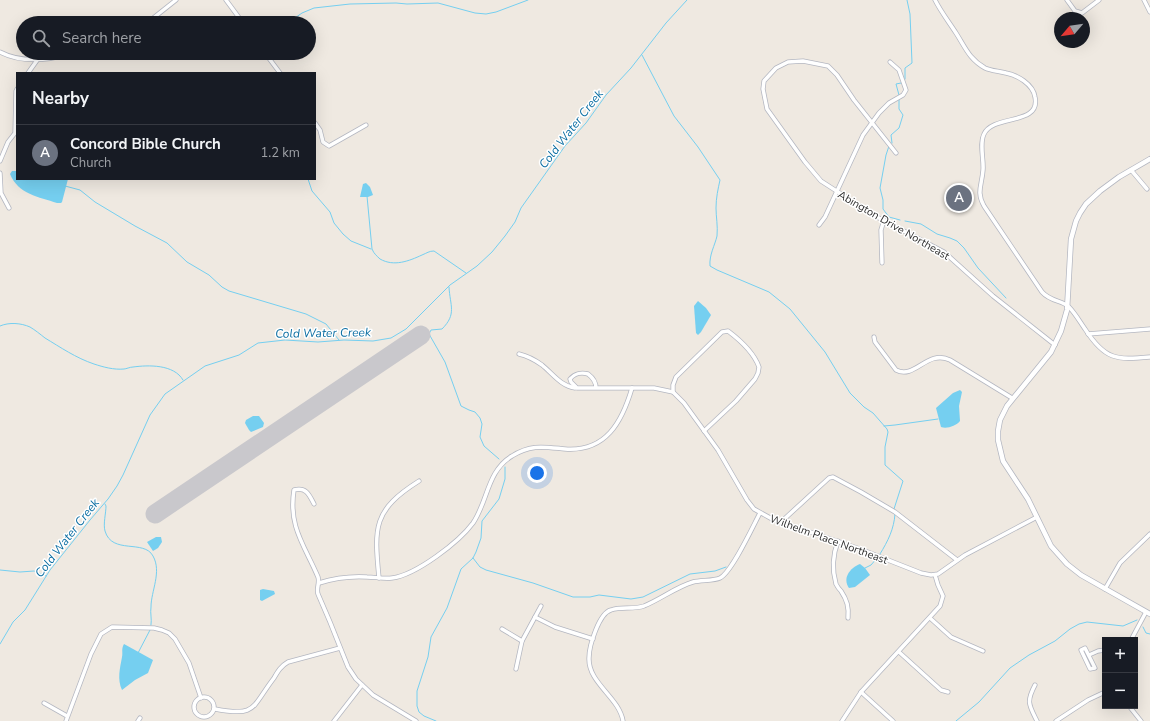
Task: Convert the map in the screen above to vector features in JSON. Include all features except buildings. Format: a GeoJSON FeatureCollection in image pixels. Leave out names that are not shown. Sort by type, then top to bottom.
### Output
{"type":"FeatureCollection","features":[{"type":"Feature","properties":{"kind":"street"},"geometry":{"type":"LineString","coordinates":[[156,16],[176,0]]}},
{"type":"Feature","properties":{"kind":"street"},"geometry":{"type":"LineString","coordinates":[[226,0],[238,16]]}},
{"type":"Feature","properties":{"kind":"street"},"geometry":{"type":"LineString","coordinates":[[935,0],[958,36],[964,49],[974,59],[987,69],[1010,74],[1024,81],[1034,94],[1035,104],[1030,113],[1023,117],[994,124],[984,134],[982,143],[983,169],[979,196],[984,206],[1042,292],[1052,300],[1067,305],[1100,348],[1109,355],[1115,357],[1127,359],[1150,357]]}},
{"type":"Feature","properties":{"kind":"street"},"geometry":{"type":"LineString","coordinates":[[1067,0],[1075,11],[1082,13],[1099,0]]}},
{"type":"Feature","properties":{"kind":"street"},"geometry":{"type":"LineString","coordinates":[[1144,0],[1150,12]]}},
{"type":"Feature","properties":{"kind":"street"},"geometry":{"type":"LineString","coordinates":[[0,52],[16,58]]}},
{"type":"Feature","properties":{"kind":"street"},"geometry":{"type":"LineString","coordinates":[[29,72],[37,60]]}},
{"type":"Feature","properties":{"kind":"street"},"geometry":{"type":"LineString","coordinates":[[271,60],[279,72]]}},
{"type":"Feature","properties":{"kind":"street","name":"Abington Drive Northeast"},"geometry":{"type":"LineString","coordinates":[[871,121],[837,75],[831,68],[823,64],[803,61],[788,62],[776,68],[764,81],[765,106],[818,177],[838,192],[884,220],[944,252],[992,296],[1055,345]]}},
{"type":"Feature","properties":{"kind":"street"},"geometry":{"type":"LineString","coordinates":[[820,225],[838,192],[863,135],[871,121],[888,103],[903,96],[906,90],[899,70],[890,62]]}},
{"type":"Feature","properties":{"kind":"street"},"geometry":{"type":"LineString","coordinates":[[0,161],[8,142],[15,133],[16,91]]}},
{"type":"Feature","properties":{"kind":"street"},"geometry":{"type":"LineString","coordinates":[[871,121],[896,152]]}},
{"type":"Feature","properties":{"kind":"street"},"geometry":{"type":"LineString","coordinates":[[316,124],[320,130],[323,142],[329,146],[366,125]]}},
{"type":"Feature","properties":{"kind":"street"},"geometry":{"type":"LineString","coordinates":[[1133,637],[1148,613],[1073,569],[1058,554],[1046,538],[1028,499],[1007,469],[1000,452],[998,440],[999,423],[1004,411],[1012,398],[1044,361],[1055,345],[1065,321],[1069,248],[1076,221],[1086,204],[1094,196],[1114,181],[1150,159]]}},
{"type":"Feature","properties":{"kind":"street"},"geometry":{"type":"LineString","coordinates":[[1131,170],[1147,189]]}},
{"type":"Feature","properties":{"kind":"street"},"geometry":{"type":"LineString","coordinates":[[0,173],[1,193],[9,208]]}},
{"type":"Feature","properties":{"kind":"street"},"geometry":{"type":"LineString","coordinates":[[882,263],[881,230],[884,220]]}},
{"type":"Feature","properties":{"kind":"street"},"geometry":{"type":"LineString","coordinates":[[1088,334],[1150,329]]}},
{"type":"Feature","properties":{"kind":"street"},"geometry":{"type":"LineString","coordinates":[[519,354],[530,357],[542,365],[567,387],[660,389],[673,392],[672,385],[676,377],[722,332],[728,331],[751,353],[759,367],[757,376],[736,401],[704,431]]}},
{"type":"Feature","properties":{"kind":"street"},"geometry":{"type":"LineString","coordinates":[[874,337],[875,342],[896,370],[901,373],[912,370],[933,358],[941,357],[950,360],[1012,398]]}},
{"type":"Feature","properties":{"kind":"street"},"geometry":{"type":"LineString","coordinates":[[577,388],[570,379],[584,373],[590,376],[596,384],[596,388]]}},
{"type":"Feature","properties":{"kind":"street"},"geometry":{"type":"LineString","coordinates":[[320,583],[345,577],[397,577],[411,572],[459,539],[473,523],[479,513],[493,476],[503,463],[510,457],[518,452],[533,447],[575,449],[591,445],[602,440],[615,428],[620,420],[632,388]]}},
{"type":"Feature","properties":{"kind":"street","name":"Wilhelm Place Northeast"},"geometry":{"type":"LineString","coordinates":[[673,392],[684,404],[722,456],[747,500],[754,509],[781,522],[838,540],[921,573],[935,575]]}},
{"type":"Feature","properties":{"kind":"street"},"geometry":{"type":"LineString","coordinates":[[781,522],[829,478],[833,477],[856,488],[895,512],[957,560]]}},
{"type":"Feature","properties":{"kind":"street"},"geometry":{"type":"LineString","coordinates":[[379,578],[376,540],[378,526],[390,504],[402,492],[419,481]]}},
{"type":"Feature","properties":{"kind":"street"},"geometry":{"type":"LineString","coordinates":[[314,504],[307,491],[294,490],[293,509],[295,528],[300,541],[315,568],[320,583],[317,591],[318,594],[350,671],[372,695],[416,721]]}},
{"type":"Feature","properties":{"kind":"street"},"geometry":{"type":"LineString","coordinates":[[623,721],[620,711],[598,680],[591,667],[589,658],[602,617],[608,610],[644,606],[688,584],[700,580],[720,578],[728,569],[760,513]]}},
{"type":"Feature","properties":{"kind":"street"},"geometry":{"type":"LineString","coordinates":[[842,721],[861,692],[940,606],[943,596],[935,575],[957,560],[1037,517]]}},
{"type":"Feature","properties":{"kind":"street"},"geometry":{"type":"LineString","coordinates":[[1105,588],[1120,563],[1150,534]]}},
{"type":"Feature","properties":{"kind":"street"},"geometry":{"type":"LineString","coordinates":[[838,540],[834,550],[833,573],[836,585],[845,596],[849,608],[848,618]]}},
{"type":"Feature","properties":{"kind":"street"},"geometry":{"type":"LineString","coordinates":[[516,669],[522,641],[541,606]]}},
{"type":"Feature","properties":{"kind":"street"},"geometry":{"type":"LineString","coordinates":[[536,617],[555,627],[594,639]]}},
{"type":"Feature","properties":{"kind":"street"},"geometry":{"type":"LineString","coordinates":[[930,618],[951,636],[983,651]]}},
{"type":"Feature","properties":{"kind":"street"},"geometry":{"type":"LineString","coordinates":[[66,721],[90,654],[101,634],[112,627],[154,628],[169,633],[189,663],[201,698]]}},
{"type":"Feature","properties":{"kind":"street"},"geometry":{"type":"LineString","coordinates":[[502,629],[522,641]]}},
{"type":"Feature","properties":{"kind":"street"},"geometry":{"type":"LineString","coordinates":[[215,709],[231,712],[244,712],[250,710],[265,692],[281,666],[288,662],[340,648]]}},
{"type":"Feature","properties":{"kind":"street"},"geometry":{"type":"LineString","coordinates":[[1085,648],[1089,655],[1095,668],[1093,669],[1090,669],[1082,650],[1085,648]]}},
{"type":"Feature","properties":{"kind":"street"},"geometry":{"type":"LineString","coordinates":[[1089,655],[1102,651]]}},
{"type":"Feature","properties":{"kind":"street"},"geometry":{"type":"LineString","coordinates":[[899,652],[941,690],[948,692]]}},
{"type":"Feature","properties":{"kind":"street"},"geometry":{"type":"LineString","coordinates":[[334,721],[362,685]]}},
{"type":"Feature","properties":{"kind":"street"},"geometry":{"type":"LineString","coordinates":[[1035,685],[1028,701],[1037,721]]}},
{"type":"Feature","properties":{"kind":"street"},"geometry":{"type":"LineString","coordinates":[[861,692],[893,721]]}},
{"type":"Feature","properties":{"kind":"street"},"geometry":{"type":"LineString","coordinates":[[1056,721],[1088,700],[1102,693]]}},
{"type":"Feature","properties":{"kind":"street"},"geometry":{"type":"LineString","coordinates":[[204,697],[211,700],[215,709],[209,717],[200,717],[195,712],[194,705],[204,697]]}},
{"type":"Feature","properties":{"kind":"street"},"geometry":{"type":"LineString","coordinates":[[44,703],[68,716]]}},
{"type":"Feature","properties":{"kind":"street"},"geometry":{"type":"LineString","coordinates":[[1131,709],[1141,721]]}},
{"type":"Feature","properties":{"kind":"street"},"geometry":{"type":"LineString","coordinates":[[197,721],[200,717]]}},
{"type":"Feature","properties":{"kind":"water"},"geometry":{"type":"Polygon","coordinates":[[[12,171],[16,171],[16,180],[68,180],[62,202],[57,203],[30,194],[18,186],[10,174],[12,171]]]}},
{"type":"Feature","properties":{"kind":"water"},"geometry":{"type":"Polygon","coordinates":[[[366,183],[370,187],[373,195],[368,197],[360,197],[363,184],[366,183]]]}},
{"type":"Feature","properties":{"kind":"water"},"geometry":{"type":"Polygon","coordinates":[[[698,301],[711,315],[698,335],[696,333],[694,306],[698,301]]]}},
{"type":"Feature","properties":{"kind":"water"},"geometry":{"type":"Polygon","coordinates":[[[960,390],[962,392],[959,406],[960,421],[951,427],[941,427],[936,408],[953,393],[960,390]]]}},
{"type":"Feature","properties":{"kind":"water"},"geometry":{"type":"Polygon","coordinates":[[[253,416],[259,416],[264,423],[263,427],[251,432],[245,423],[246,420],[253,416]]]}},
{"type":"Feature","properties":{"kind":"water"},"geometry":{"type":"Polygon","coordinates":[[[156,537],[161,537],[162,542],[158,548],[153,551],[147,542],[156,537]]]}},
{"type":"Feature","properties":{"kind":"water"},"geometry":{"type":"Polygon","coordinates":[[[860,564],[870,575],[855,587],[849,588],[846,581],[848,574],[853,568],[860,564]]]}},
{"type":"Feature","properties":{"kind":"water"},"geometry":{"type":"Polygon","coordinates":[[[263,589],[274,591],[275,594],[262,601],[260,600],[260,590],[263,589]]]}},
{"type":"Feature","properties":{"kind":"water"},"geometry":{"type":"Polygon","coordinates":[[[124,644],[153,660],[148,673],[135,680],[122,690],[120,686],[119,674],[124,644]]]}},
{"type":"Feature","properties":{"kind":"waterway"},"geometry":{"type":"LineString","coordinates":[[298,16],[314,8],[350,4],[396,3],[438,3],[475,13],[486,14],[496,12],[528,0]]}},
{"type":"Feature","properties":{"kind":"waterway","name":"Cold Water Creek"},"geometry":{"type":"LineString","coordinates":[[0,644],[13,622],[25,610],[50,570],[117,486],[150,415],[165,394],[205,366],[239,355],[258,343],[285,340],[318,342],[344,340],[373,341],[391,338],[406,329],[450,285],[477,266],[492,252],[515,222],[521,208],[565,146],[586,123],[606,95],[631,68],[666,23],[687,0]]}},
{"type":"Feature","properties":{"kind":"waterway"},"geometry":{"type":"LineString","coordinates":[[905,79],[905,68],[912,63],[910,14],[907,0]]}},
{"type":"Feature","properties":{"kind":"waterway"},"geometry":{"type":"LineString","coordinates":[[642,55],[674,116],[698,147],[720,180],[716,204],[717,236],[711,254],[710,266],[769,292],[790,309],[825,352],[850,393],[864,407],[873,413],[887,429],[885,465],[903,481],[894,509]]}},
{"type":"Feature","properties":{"kind":"waterway"},"geometry":{"type":"LineString","coordinates":[[899,95],[896,84],[901,83]]}},
{"type":"Feature","properties":{"kind":"waterway"},"geometry":{"type":"LineString","coordinates":[[892,143],[891,135],[899,128],[903,115],[899,109],[899,99]]}},
{"type":"Feature","properties":{"kind":"waterway"},"geometry":{"type":"LineString","coordinates":[[889,146],[880,188],[883,200],[883,209],[889,217],[900,220]]}},
{"type":"Feature","properties":{"kind":"waterway"},"geometry":{"type":"LineString","coordinates":[[308,180],[312,191],[330,212],[334,223],[343,234],[351,241],[371,249]]}},
{"type":"Feature","properties":{"kind":"waterway"},"geometry":{"type":"LineString","coordinates":[[65,186],[80,190],[95,202],[167,243],[187,262],[209,275],[222,287],[229,291],[306,314],[326,324],[339,340]]}},
{"type":"Feature","properties":{"kind":"waterway"},"geometry":{"type":"LineString","coordinates":[[367,196],[372,249],[380,259],[391,263],[396,263],[434,251],[466,273]]}},
{"type":"Feature","properties":{"kind":"waterway"},"geometry":{"type":"LineString","coordinates":[[905,221],[921,224],[937,234],[957,241],[964,248],[978,268],[1006,298]]}},
{"type":"Feature","properties":{"kind":"waterway"},"geometry":{"type":"LineString","coordinates":[[449,287],[452,310],[450,319],[442,329],[431,330],[429,334],[445,362],[461,406],[475,412],[480,418],[482,424],[480,437],[484,446],[499,459]]}},
{"type":"Feature","properties":{"kind":"waterway"},"geometry":{"type":"LineString","coordinates":[[0,326],[15,324],[30,327],[45,338],[87,362],[112,369],[125,369],[139,366],[167,368],[174,371],[183,380]]}},
{"type":"Feature","properties":{"kind":"waterway"},"geometry":{"type":"LineString","coordinates":[[884,426],[938,419]]}},
{"type":"Feature","properties":{"kind":"waterway"},"geometry":{"type":"LineString","coordinates":[[436,721],[424,716],[419,712],[417,706],[417,691],[428,657],[431,637],[447,608],[461,569],[473,558],[476,552],[481,538],[482,521],[499,499],[505,479],[505,467]]}},
{"type":"Feature","properties":{"kind":"waterway"},"geometry":{"type":"LineString","coordinates":[[105,504],[104,528],[109,538],[114,543],[143,548],[149,551],[153,556],[156,575],[151,601],[151,625]]}},
{"type":"Feature","properties":{"kind":"waterway"},"geometry":{"type":"LineString","coordinates":[[880,554],[890,535],[895,514]]}},
{"type":"Feature","properties":{"kind":"waterway"},"geometry":{"type":"LineString","coordinates":[[473,558],[480,567],[486,570],[533,583],[573,597],[590,597],[599,595],[631,599],[643,597],[690,574],[715,571],[726,567]]}},
{"type":"Feature","properties":{"kind":"waterway"},"geometry":{"type":"LineString","coordinates":[[865,568],[871,565],[877,558]]}},
{"type":"Feature","properties":{"kind":"waterway"},"geometry":{"type":"LineString","coordinates":[[0,570],[20,572],[34,571],[46,576]]}},
{"type":"Feature","properties":{"kind":"waterway"},"geometry":{"type":"LineString","coordinates":[[956,721],[979,702],[1010,668],[1029,655],[1055,641],[1070,629],[1087,622],[1123,626],[1137,620]]}},
{"type":"Feature","properties":{"kind":"waterway"},"geometry":{"type":"LineString","coordinates":[[1143,627],[1146,633],[1150,634]]}},
{"type":"Feature","properties":{"kind":"waterway"},"geometry":{"type":"LineString","coordinates":[[138,653],[150,630]]}},
{"type":"Feature","properties":{"kind":"runway"},"geometry":{"type":"LineString","coordinates":[[155,514],[421,335]]}},
{"type":"Feature","properties":{"kind":"place","name":"Concord Bible Church"},"geometry":{"type":"Point","coordinates":[959,198]}}]}
